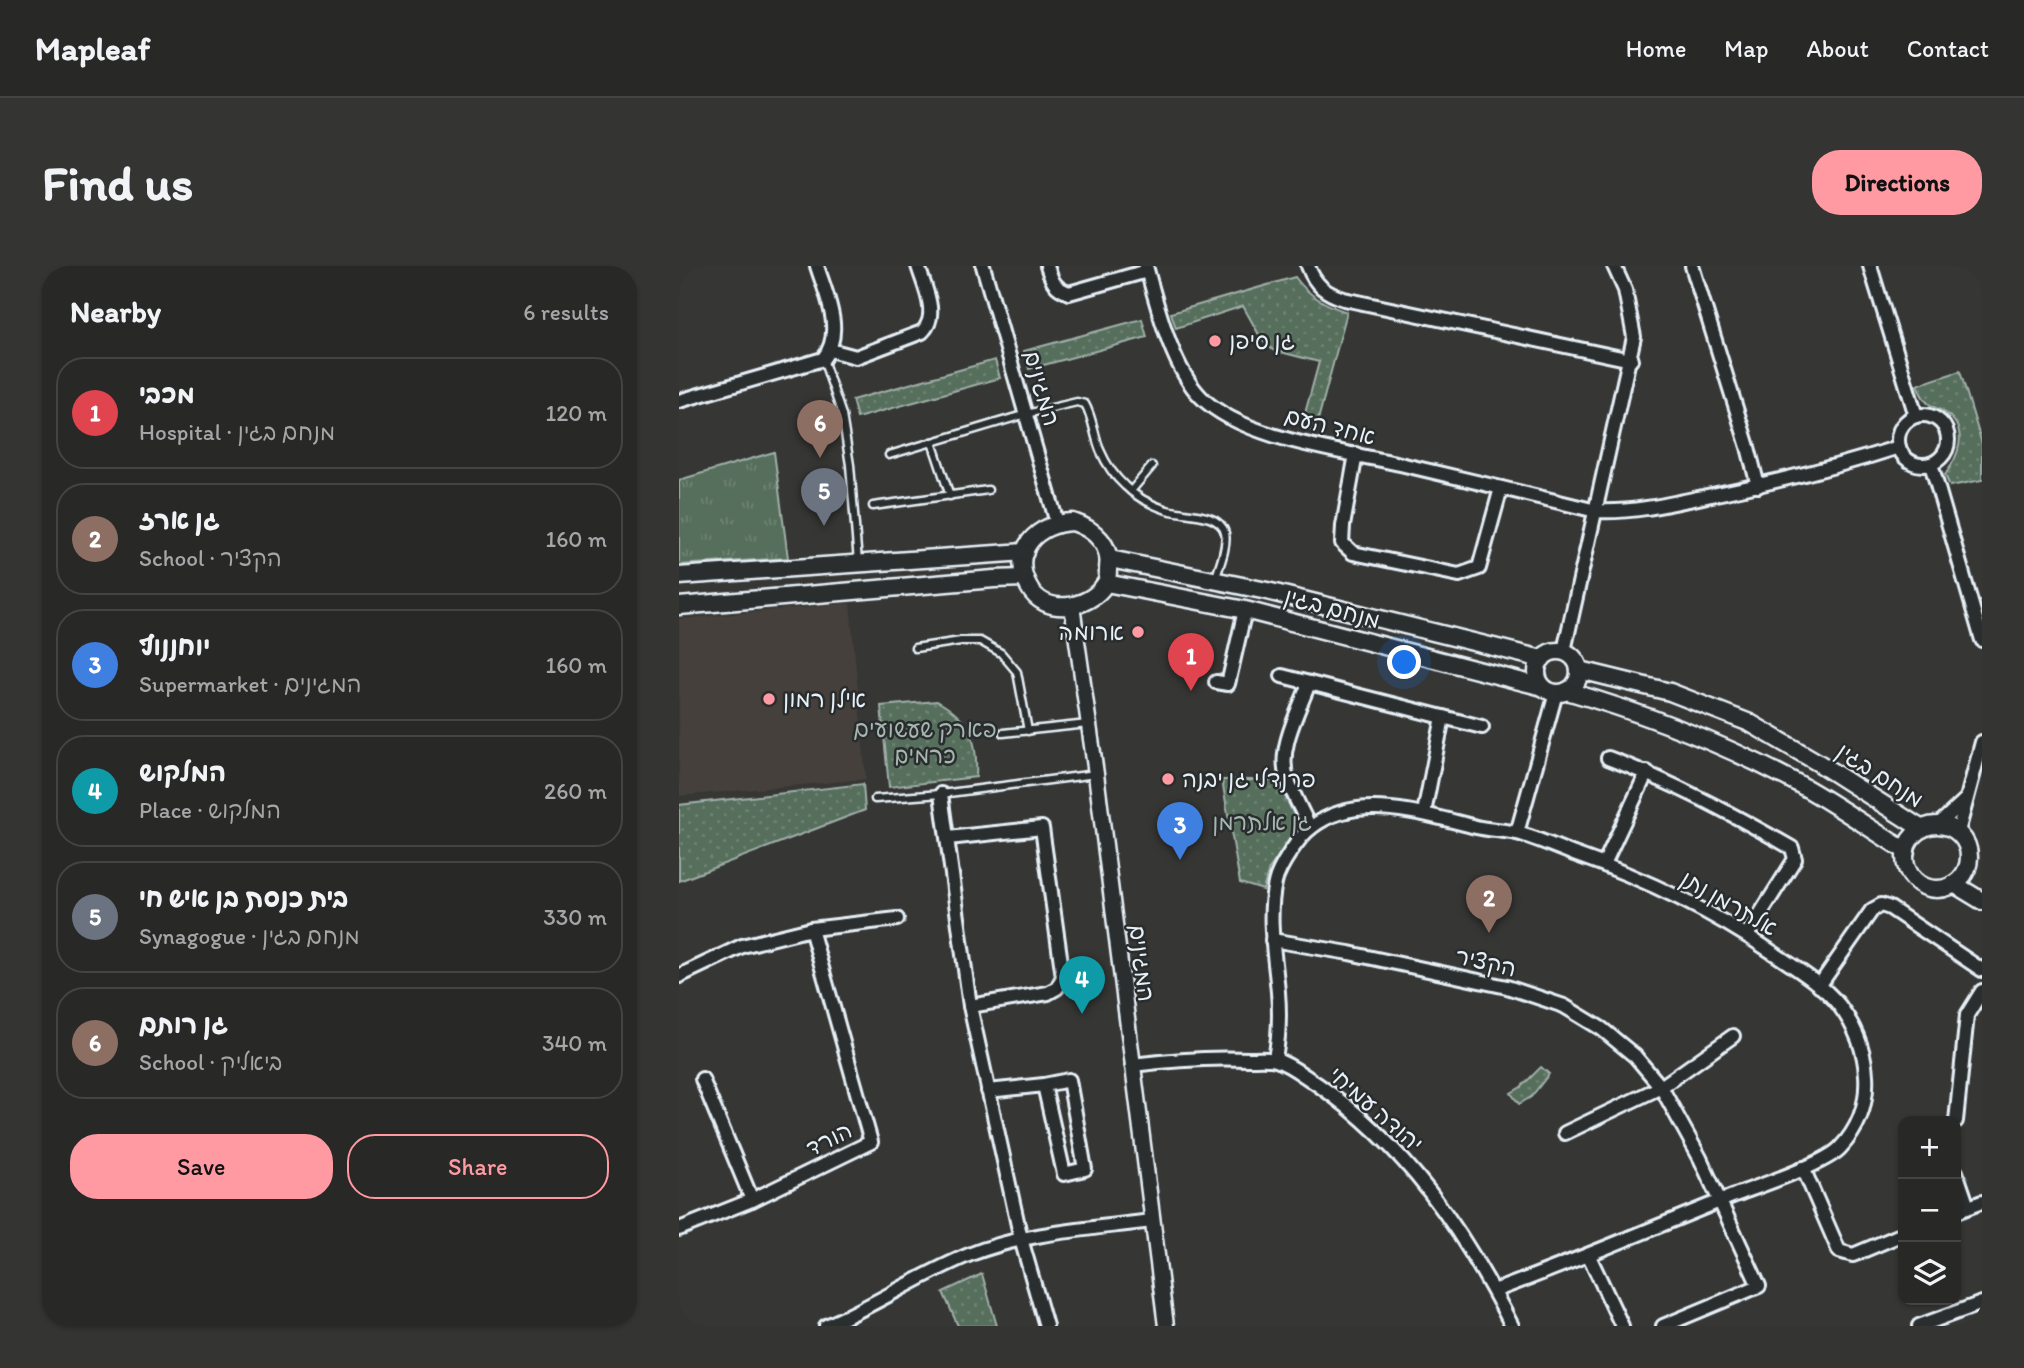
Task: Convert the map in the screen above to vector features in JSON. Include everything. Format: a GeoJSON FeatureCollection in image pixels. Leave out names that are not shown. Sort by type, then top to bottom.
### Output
{"type":"FeatureCollection","features":[{"type":"Feature","properties":{"kind":"main road"},"geometry":{"type":"LineString","coordinates":[[1057,523],[1084,526],[1097,535],[1110,559],[1106,583],[1086,603],[1055,606],[1031,592],[1024,578],[1024,552],[1032,538],[1043,528],[1057,523]]}},
{"type":"Feature","properties":{"kind":"main road"},"geometry":{"type":"LineString","coordinates":[[679,576],[1024,552]]}},
{"type":"Feature","properties":{"kind":"main road","name":"מנחם בגין"},"geometry":{"type":"LineString","coordinates":[[1110,559],[1266,591],[1542,659]]}},
{"type":"Feature","properties":{"kind":"main road"},"geometry":{"type":"LineString","coordinates":[[679,606],[1024,578]]}},
{"type":"Feature","properties":{"kind":"main road","name":"מנחם בגין"},"geometry":{"type":"LineString","coordinates":[[1106,583],[1245,610],[1601,701],[1705,738],[1799,784],[1906,851]]}},
{"type":"Feature","properties":{"kind":"main road"},"geometry":{"type":"LineString","coordinates":[[1564,651],[1576,659],[1580,670],[1575,686],[1555,690],[1537,675],[1542,659],[1550,652],[1564,651]]}},
{"type":"Feature","properties":{"kind":"main road","name":"מנחם בגין"},"geometry":{"type":"LineString","coordinates":[[1580,670],[1670,692],[1751,723],[1922,829]]}},
{"type":"Feature","properties":{"kind":"main road"},"geometry":{"type":"LineString","coordinates":[[1938,825],[1958,832],[1965,841],[1975,866],[1954,884],[1940,889],[1920,884],[1912,877],[1907,868],[1906,851],[1911,838],[1922,829],[1938,825]]}},
{"type":"Feature","properties":{"kind":"main road"},"geometry":{"type":"LineString","coordinates":[[1954,884],[1982,901]]}},
{"type":"Feature","properties":{"kind":"street"},"geometry":{"type":"LineString","coordinates":[[817,266],[834,323],[834,342],[827,355]]}},
{"type":"Feature","properties":{"kind":"street"},"geometry":{"type":"LineString","coordinates":[[679,401],[827,355],[856,357],[922,332],[932,315],[918,266]]}},
{"type":"Feature","properties":{"kind":"street","name":"המגינים"},"geometry":{"type":"LineString","coordinates":[[983,266],[1057,523]]}},
{"type":"Feature","properties":{"kind":"street"},"geometry":{"type":"LineString","coordinates":[[1047,266],[1052,282],[1058,290],[1069,293],[1147,269]]}},
{"type":"Feature","properties":{"kind":"street"},"geometry":{"type":"LineString","coordinates":[[1308,266],[1321,289],[1344,299],[1630,360]]}},
{"type":"Feature","properties":{"kind":"street"},"geometry":{"type":"LineString","coordinates":[[1564,651],[1634,337],[1633,320],[1625,290],[1613,266]]}},
{"type":"Feature","properties":{"kind":"street"},"geometry":{"type":"LineString","coordinates":[[1692,266],[1758,486]]}},
{"type":"Feature","properties":{"kind":"street"},"geometry":{"type":"LineString","coordinates":[[1870,266],[1916,416]]}},
{"type":"Feature","properties":{"kind":"street","name":"אחד העם"},"geometry":{"type":"LineString","coordinates":[[1147,269],[1163,323],[1182,369],[1201,398],[1243,425],[1304,443],[1596,511],[1619,512],[1758,486],[1840,467],[1899,447]]}},
{"type":"Feature","properties":{"kind":"street"},"geometry":{"type":"LineString","coordinates":[[1916,416],[1934,418],[1946,430],[1947,447],[1941,457],[1931,464],[1913,463],[1905,458],[1899,447],[1899,432],[1904,424],[1916,416]]}},
{"type":"Feature","properties":{"kind":"street"},"geometry":{"type":"LineString","coordinates":[[1356,454],[1342,526],[1342,543],[1353,553],[1459,575],[1479,568],[1500,488]]}},
{"type":"Feature","properties":{"kind":"street"},"geometry":{"type":"LineString","coordinates":[[1931,464],[1982,640]]}},
{"type":"Feature","properties":{"kind":"street","name":"המגינים"},"geometry":{"type":"LineString","coordinates":[[1072,606],[1166,1326]]}},
{"type":"Feature","properties":{"kind":"street"},"geometry":{"type":"LineString","coordinates":[[1216,682],[1229,684],[1245,610]]}},
{"type":"Feature","properties":{"kind":"street"},"geometry":{"type":"LineString","coordinates":[[1282,677],[1482,727]]}},
{"type":"Feature","properties":{"kind":"street"},"geometry":{"type":"LineString","coordinates":[[1309,683],[1287,744],[1285,761],[1286,776],[1310,828]]}},
{"type":"Feature","properties":{"kind":"street"},"geometry":{"type":"LineString","coordinates":[[1517,833],[1555,690]]}},
{"type":"Feature","properties":{"kind":"street"},"geometry":{"type":"LineString","coordinates":[[1424,813],[1443,717]]}},
{"type":"Feature","properties":{"kind":"street"},"geometry":{"type":"LineString","coordinates":[[1958,832],[1982,743]]}},
{"type":"Feature","properties":{"kind":"street"},"geometry":{"type":"LineString","coordinates":[[1608,758],[1647,772],[1719,806],[1792,848],[1795,859],[1747,935]]}},
{"type":"Feature","properties":{"kind":"street"},"geometry":{"type":"LineString","coordinates":[[1604,864],[1647,772]]}},
{"type":"Feature","properties":{"kind":"street"},"geometry":{"type":"LineString","coordinates":[[941,794],[970,1006],[1021,1238],[1046,1326]]}},
{"type":"Feature","properties":{"kind":"street"},"geometry":{"type":"LineString","coordinates":[[1938,825],[1965,801]]}},
{"type":"Feature","properties":{"kind":"street","name":"אלתרמן נתן"},"geometry":{"type":"LineString","coordinates":[[1275,1059],[1279,1033],[1272,940],[1275,881],[1293,849],[1310,828],[1329,816],[1352,810],[1373,808],[1424,813],[1481,828],[1517,833],[1604,864],[1710,912],[1819,986],[1837,1003],[1849,1021],[1868,1075],[1864,1106],[1839,1150],[1803,1168],[1589,1256],[1495,1291]]}},
{"type":"Feature","properties":{"kind":"street"},"geometry":{"type":"LineString","coordinates":[[947,838],[1042,828],[1048,864],[1063,977],[1057,988],[1048,993],[970,1006]]}},
{"type":"Feature","properties":{"kind":"street"},"geometry":{"type":"LineString","coordinates":[[1819,986],[1872,910],[1881,905],[1891,908],[1982,970]]}},
{"type":"Feature","properties":{"kind":"street"},"geometry":{"type":"LineString","coordinates":[[679,976],[742,946],[811,929],[897,919]]}},
{"type":"Feature","properties":{"kind":"street","name":"הורד"},"geometry":{"type":"LineString","coordinates":[[679,1229],[752,1200],[871,1142],[811,929]]}},
{"type":"Feature","properties":{"kind":"street","name":"הקציר"},"geometry":{"type":"LineString","coordinates":[[1272,940],[1349,953],[1507,987],[1564,1006],[1602,1029],[1635,1056],[1661,1087],[1681,1122],[1721,1201],[1759,1286],[1663,1326]]}},
{"type":"Feature","properties":{"kind":"street"},"geometry":{"type":"LineString","coordinates":[[1956,1116],[1966,1015],[1982,991]]}},
{"type":"Feature","properties":{"kind":"street"},"geometry":{"type":"LineString","coordinates":[[1565,1133],[1661,1087],[1733,1036]]}},
{"type":"Feature","properties":{"kind":"street","name":"יהודה עמיחי"},"geometry":{"type":"LineString","coordinates":[[1132,1065],[1173,1059],[1275,1059],[1328,1092],[1368,1125],[1412,1168],[1448,1216],[1495,1291],[1512,1326]]}},
{"type":"Feature","properties":{"kind":"street"},"geometry":{"type":"LineString","coordinates":[[702,1079],[752,1200]]}},
{"type":"Feature","properties":{"kind":"street"},"geometry":{"type":"LineString","coordinates":[[988,1091],[1069,1080],[1085,1169],[1064,1174],[1044,1085]]}},
{"type":"Feature","properties":{"kind":"street"},"geometry":{"type":"LineString","coordinates":[[1803,1168],[1839,1251],[1853,1255],[1898,1236]]}},
{"type":"Feature","properties":{"kind":"street"},"geometry":{"type":"LineString","coordinates":[[1957,1179],[1962,1210],[1982,1202]]}},
{"type":"Feature","properties":{"kind":"street"},"geometry":{"type":"LineString","coordinates":[[827,1326],[848,1322],[935,1270],[973,1253],[1021,1238],[1151,1221]]}},
{"type":"Feature","properties":{"kind":"street"},"geometry":{"type":"LineString","coordinates":[[1589,1256],[1622,1326]]}},
{"type":"Feature","properties":{"kind":"street"},"geometry":{"type":"LineString","coordinates":[[1919,1326],[1982,1303]]}},
{"type":"Feature","properties":{"kind":"lane"},"geometry":{"type":"LineString","coordinates":[[827,355],[842,415],[858,562]]}},
{"type":"Feature","properties":{"kind":"lane"},"geometry":{"type":"LineString","coordinates":[[889,455],[1026,414],[1077,402],[1085,404],[1110,470],[1131,491],[1147,502],[1169,511],[1213,519],[1222,526],[1226,536],[1215,581]]}},
{"type":"Feature","properties":{"kind":"lane"},"geometry":{"type":"LineString","coordinates":[[932,442],[950,496]]}},
{"type":"Feature","properties":{"kind":"lane"},"geometry":{"type":"LineString","coordinates":[[1131,491],[1152,466]]}},
{"type":"Feature","properties":{"kind":"lane"},"geometry":{"type":"LineString","coordinates":[[873,506],[988,490]]}},
{"type":"Feature","properties":{"kind":"lane"},"geometry":{"type":"LineString","coordinates":[[915,648],[980,641],[1001,653],[1017,672],[1028,731]]}},
{"type":"Feature","properties":{"kind":"lane"},"geometry":{"type":"LineString","coordinates":[[1003,733],[1089,724]]}},
{"type":"Feature","properties":{"kind":"lane"},"geometry":{"type":"LineString","coordinates":[[875,799],[941,794],[1096,774]]}},
{"type":"Feature","properties":{"kind":"shaded area","name":"אילן רמון"},"geometry":{"type":"Polygon","coordinates":[[[850,603],[866,779],[679,796],[679,619],[850,603]]]}},
{"type":"Feature","properties":{"kind":"green space"},"geometry":{"type":"Polygon","coordinates":[[[1295,277],[1318,299],[1347,312],[1315,431],[1301,428],[1319,362],[1273,350],[1262,340],[1243,306],[1176,328],[1171,313],[1295,277]]]}},
{"type":"Feature","properties":{"kind":"green space"},"geometry":{"type":"Polygon","coordinates":[[[1142,319],[1147,337],[1029,369],[1024,351],[1142,319]]]}},
{"type":"Feature","properties":{"kind":"green space"},"geometry":{"type":"Polygon","coordinates":[[[995,360],[1000,378],[857,418],[852,400],[995,360]]]}},
{"type":"Feature","properties":{"kind":"green space"},"geometry":{"type":"Polygon","coordinates":[[[1960,371],[1982,444],[1982,480],[1950,486],[1945,475],[1957,453],[1960,437],[1958,429],[1948,415],[1927,402],[1917,385],[1960,371]]]}},
{"type":"Feature","properties":{"kind":"green space"},"geometry":{"type":"Polygon","coordinates":[[[774,452],[788,558],[679,565],[679,480],[774,452]]]}},
{"type":"Feature","properties":{"kind":"green space","name":"פארק שעשועים כרמים"},"geometry":{"type":"Polygon","coordinates":[[[937,701],[958,716],[970,732],[976,752],[976,777],[889,787],[881,706],[937,701]]]}},
{"type":"Feature","properties":{"kind":"green space","name":"גן אלתרמן"},"geometry":{"type":"Polygon","coordinates":[[[1222,780],[1277,780],[1300,827],[1269,869],[1263,890],[1240,883],[1222,780]]]}},
{"type":"Feature","properties":{"kind":"green space"},"geometry":{"type":"Polygon","coordinates":[[[863,784],[865,810],[679,881],[679,805],[863,784]]]}},
{"type":"Feature","properties":{"kind":"green space"},"geometry":{"type":"Polygon","coordinates":[[[1541,1067],[1549,1074],[1531,1097],[1519,1104],[1511,1093],[1541,1067]]]}},
{"type":"Feature","properties":{"kind":"green space"},"geometry":{"type":"Polygon","coordinates":[[[982,1274],[997,1326],[958,1326],[943,1292],[982,1274]]]}},
{"type":"Feature","properties":{"kind":"place","name":"גן סיפן"},"geometry":{"type":"Point","coordinates":[1215,341]}},
{"type":"Feature","properties":{"kind":"place","name":"גן רותם"},"geometry":{"type":"Point","coordinates":[820,458]}},
{"type":"Feature","properties":{"kind":"place","name":"בית כנסת בן איש חי"},"geometry":{"type":"Point","coordinates":[824,526]}},
{"type":"Feature","properties":{"kind":"place","name":"ארומה"},"geometry":{"type":"Point","coordinates":[1138,632]}},
{"type":"Feature","properties":{"kind":"place","name":"מכבי"},"geometry":{"type":"Point","coordinates":[1191,691]}},
{"type":"Feature","properties":{"kind":"place","name":"אילן רמון"},"geometry":{"type":"Point","coordinates":[769,699]}},
{"type":"Feature","properties":{"kind":"place","name":"פרנדלי גן יבנה"},"geometry":{"type":"Point","coordinates":[1168,779]}},
{"type":"Feature","properties":{"kind":"place","name":"יוחננוף"},"geometry":{"type":"Point","coordinates":[1180,860]}},
{"type":"Feature","properties":{"kind":"place","name":"גן ארז"},"geometry":{"type":"Point","coordinates":[1489,933]}},
{"type":"Feature","properties":{"kind":"place","name":"המלקוש"},"geometry":{"type":"Point","coordinates":[1082,1014]}}]}
